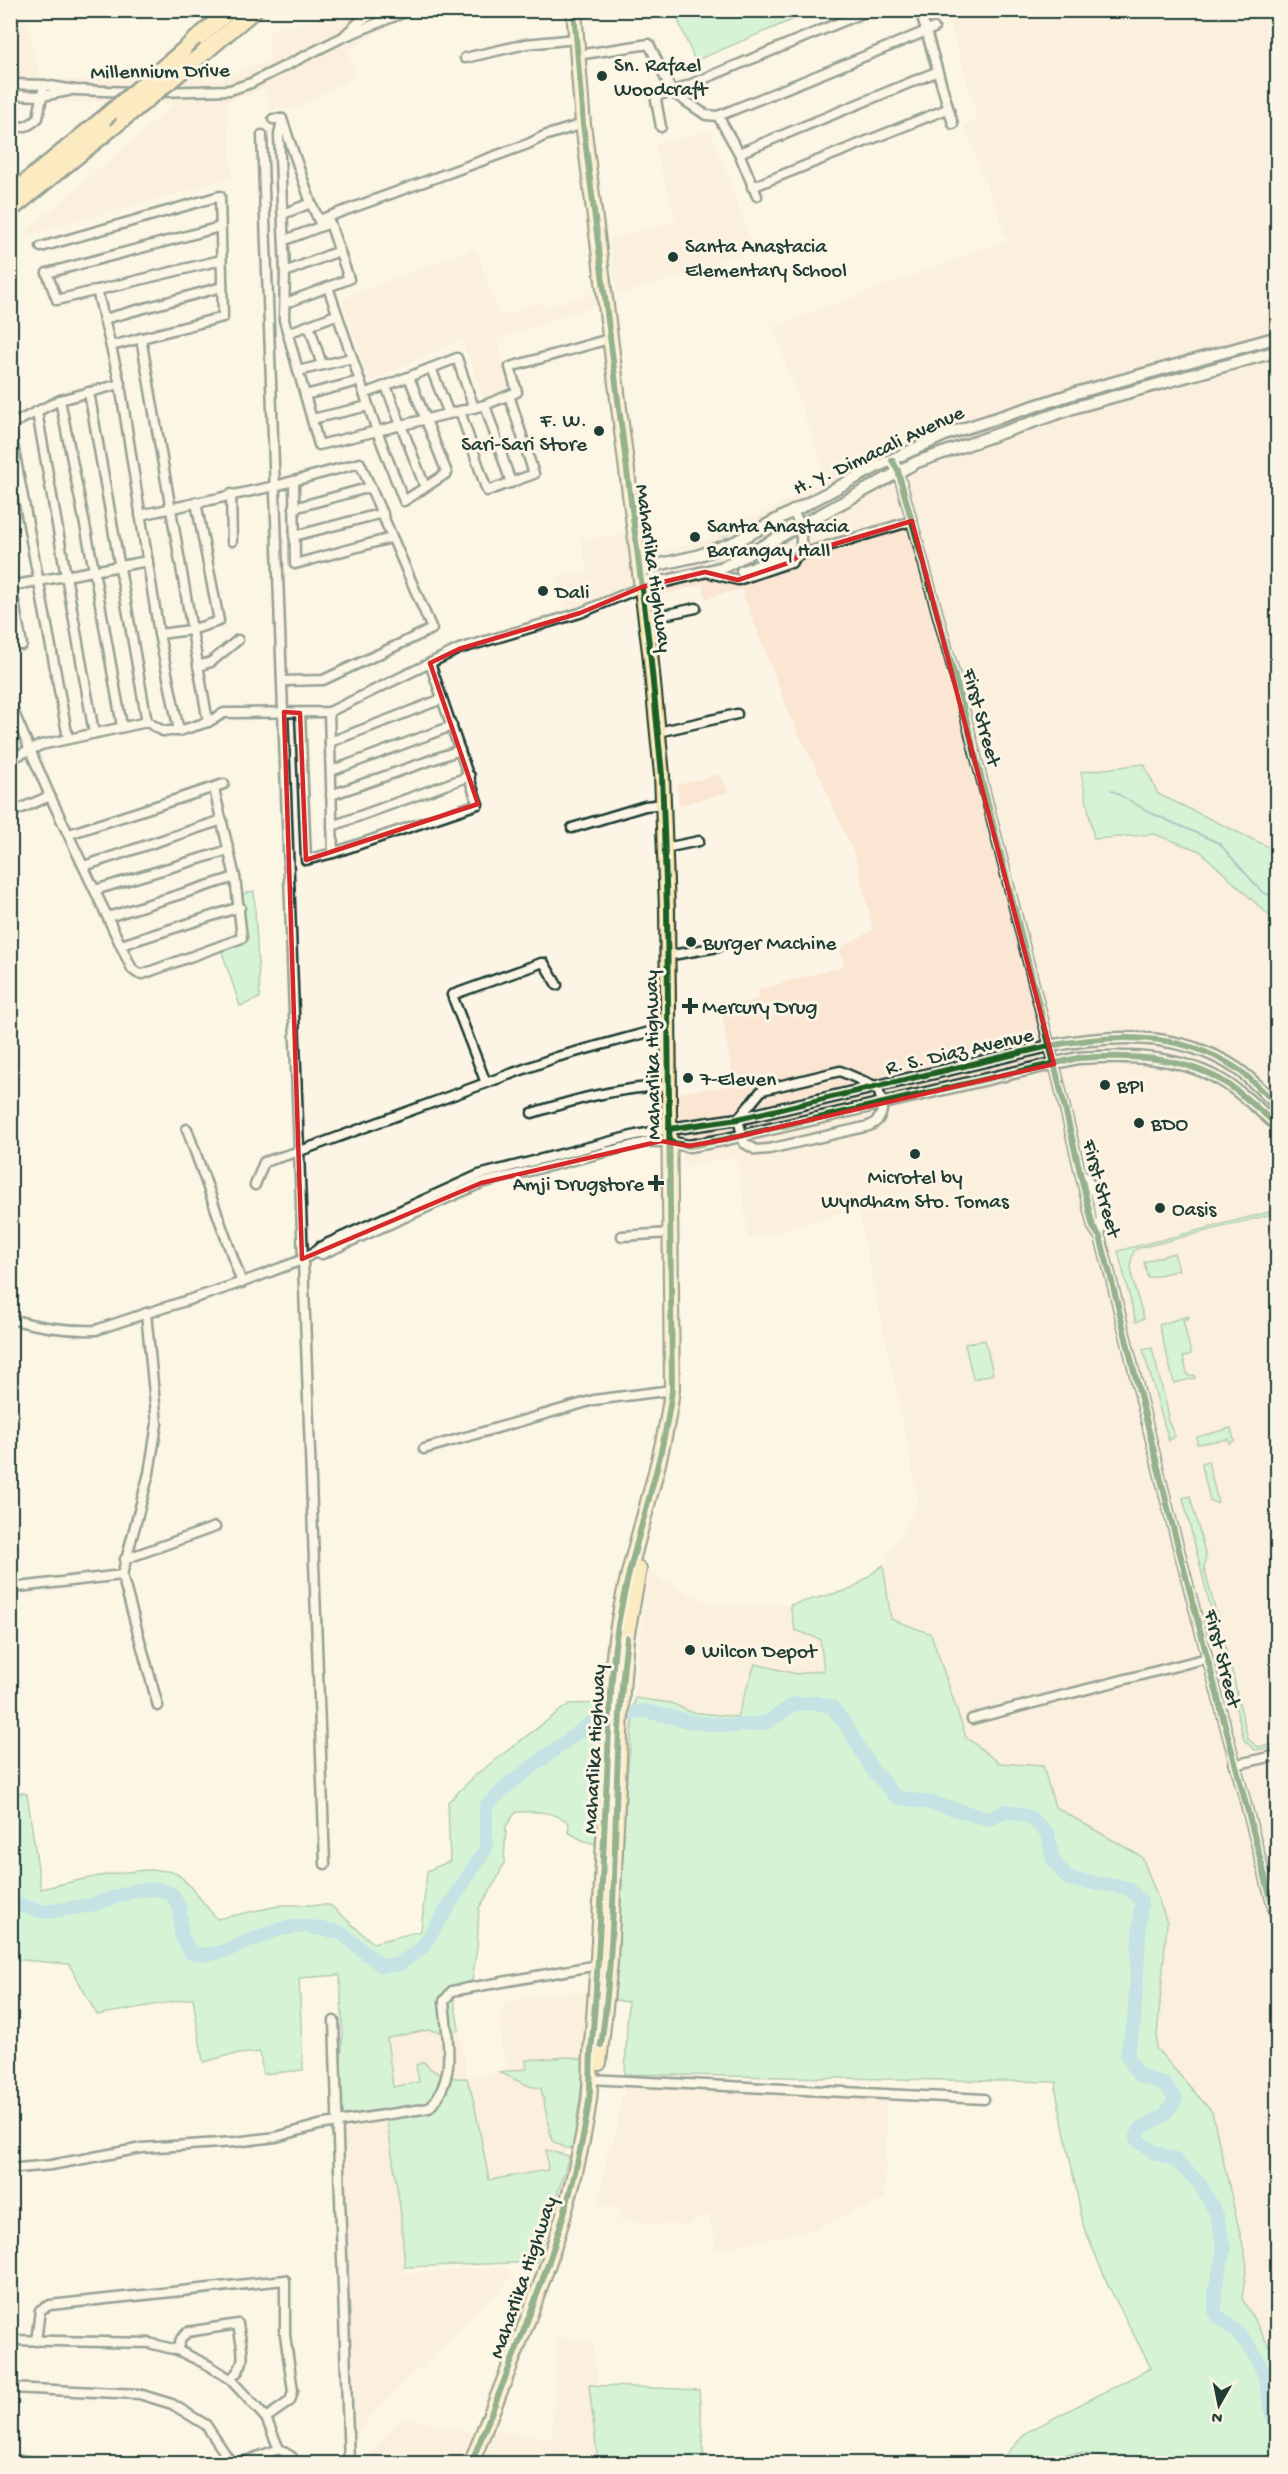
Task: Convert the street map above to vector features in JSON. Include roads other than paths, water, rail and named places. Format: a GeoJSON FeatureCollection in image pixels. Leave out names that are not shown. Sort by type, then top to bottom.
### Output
{"type":"FeatureCollection","features":[{"type":"Feature","properties":{"kind":"highway"},"geometry":{"type":"LineString","coordinates":[[10,210],[254,10]]}},
{"type":"Feature","properties":{"kind":"highway","name":"Maharlika Highway"},"geometry":{"type":"LineString","coordinates":[[471,2463],[530,2313],[552,2250],[575,2168],[607,2007],[610,1964],[617,1636],[629,1573],[640,1538],[672,1390],[665,848],[658,732],[642,587],[609,339],[584,124],[574,10]]}},
{"type":"Feature","properties":{"kind":"highway"},"geometry":{"type":"LineString","coordinates":[[10,195],[230,11]]}},
{"type":"Feature","properties":{"kind":"highway","name":"Maharlika Highway"},"geometry":{"type":"LineString","coordinates":[[592,2080],[614,1751]]}},
{"type":"Feature","properties":{"kind":"street","name":"Millennium Drive"},"geometry":{"type":"LineString","coordinates":[[343,37],[359,22],[379,10]]}},
{"type":"Feature","properties":{"kind":"street","name":"Millennium Drive"},"geometry":{"type":"LineString","coordinates":[[10,84],[44,85],[75,90],[174,92],[230,90],[250,83],[343,37],[410,10]]}},
{"type":"Feature","properties":{"kind":"street"},"geometry":{"type":"LineString","coordinates":[[661,127],[656,100],[658,95],[672,92],[870,10]]}},
{"type":"Feature","properties":{"kind":"street"},"geometry":{"type":"LineString","coordinates":[[920,10],[930,29],[936,72],[953,124]]}},
{"type":"Feature","properties":{"kind":"street"},"geometry":{"type":"LineString","coordinates":[[577,55],[649,44],[672,92],[706,115],[718,116],[930,29]]}},
{"type":"Feature","properties":{"kind":"street"},"geometry":{"type":"LineString","coordinates":[[465,58],[526,44],[576,39]]}},
{"type":"Feature","properties":{"kind":"street"},"geometry":{"type":"LineString","coordinates":[[739,153],[936,72]]}},
{"type":"Feature","properties":{"kind":"street"},"geometry":{"type":"LineString","coordinates":[[12,129],[26,127],[33,123],[41,108],[44,85]]}},
{"type":"Feature","properties":{"kind":"street","name":"Millennium Drive"},"geometry":{"type":"LineString","coordinates":[[10,95],[42,96],[75,90]]}},
{"type":"Feature","properties":{"kind":"street"},"geometry":{"type":"LineString","coordinates":[[752,186],[947,108]]}},
{"type":"Feature","properties":{"kind":"street"},"geometry":{"type":"LineString","coordinates":[[718,116],[739,153],[757,196]]}},
{"type":"Feature","properties":{"kind":"street"},"geometry":{"type":"LineString","coordinates":[[320,223],[296,157],[278,119],[285,240],[284,320],[319,446],[485,405],[517,392],[510,367],[609,339]]}},
{"type":"Feature","properties":{"kind":"street"},"geometry":{"type":"LineString","coordinates":[[285,240],[320,223],[544,136],[584,124]]}},
{"type":"Feature","properties":{"kind":"street"},"geometry":{"type":"LineString","coordinates":[[262,135],[325,1864]]}},
{"type":"Feature","properties":{"kind":"street"},"geometry":{"type":"LineString","coordinates":[[281,164],[296,157]]}},
{"type":"Feature","properties":{"kind":"street"},"geometry":{"type":"LineString","coordinates":[[41,247],[220,196],[223,317],[111,346]]}},
{"type":"Feature","properties":{"kind":"street"},"geometry":{"type":"LineString","coordinates":[[283,214],[311,203]]}},
{"type":"Feature","properties":{"kind":"street"},"geometry":{"type":"LineString","coordinates":[[286,303],[349,279],[330,223],[320,223]]}},
{"type":"Feature","properties":{"kind":"street"},"geometry":{"type":"LineString","coordinates":[[220,227],[47,273],[57,300],[221,260]]}},
{"type":"Feature","properties":{"kind":"street"},"geometry":{"type":"LineString","coordinates":[[285,272],[339,251]]}},
{"type":"Feature","properties":{"kind":"street"},"geometry":{"type":"LineString","coordinates":[[104,319],[222,287]]}},
{"type":"Feature","properties":{"kind":"street"},"geometry":{"type":"LineString","coordinates":[[328,287],[359,381],[404,501],[447,473],[409,377]]}},
{"type":"Feature","properties":{"kind":"street"},"geometry":{"type":"LineString","coordinates":[[97,290],[120,384],[159,634],[179,731]]}},
{"type":"Feature","properties":{"kind":"street"},"geometry":{"type":"LineString","coordinates":[[288,333],[336,315]]}},
{"type":"Feature","properties":{"kind":"street"},"geometry":{"type":"LineString","coordinates":[[309,325],[322,365]]}},
{"type":"Feature","properties":{"kind":"street","name":"H. Y. Dimacali Avenue"},"geometry":{"type":"LineString","coordinates":[[639,569],[678,560],[735,542],[947,434],[1072,394],[1278,337]]}},
{"type":"Feature","properties":{"kind":"street"},"geometry":{"type":"LineString","coordinates":[[141,338],[190,630],[208,722]]}},
{"type":"Feature","properties":{"kind":"street","name":"H. Y. Dimacali Avenue"},"geometry":{"type":"LineString","coordinates":[[642,587],[724,567],[898,471],[953,449],[1076,407],[1278,351]]}},
{"type":"Feature","properties":{"kind":"street"},"geometry":{"type":"LineString","coordinates":[[298,371],[352,358]]}},
{"type":"Feature","properties":{"kind":"street"},"geometry":{"type":"LineString","coordinates":[[364,394],[457,358],[474,408]]}},
{"type":"Feature","properties":{"kind":"street"},"geometry":{"type":"LineString","coordinates":[[432,368],[448,414]]}},
{"type":"Feature","properties":{"kind":"street"},"geometry":{"type":"LineString","coordinates":[[305,395],[359,381]]}},
{"type":"Feature","properties":{"kind":"street"},"geometry":{"type":"LineString","coordinates":[[68,738],[10,426],[60,400],[120,384]]}},
{"type":"Feature","properties":{"kind":"street"},"geometry":{"type":"LineString","coordinates":[[386,386],[425,487]]}},
{"type":"Feature","properties":{"kind":"street"},"geometry":{"type":"LineString","coordinates":[[89,392],[147,722]]}},
{"type":"Feature","properties":{"kind":"street"},"geometry":{"type":"LineString","coordinates":[[1072,394],[1076,407]]}},
{"type":"Feature","properties":{"kind":"street"},"geometry":{"type":"LineString","coordinates":[[460,411],[488,492],[534,474],[509,395]]}},
{"type":"Feature","properties":{"kind":"street"},"geometry":{"type":"LineString","coordinates":[[60,400],[122,726]]}},
{"type":"Feature","properties":{"kind":"street"},"geometry":{"type":"LineString","coordinates":[[485,405],[511,483]]}},
{"type":"Feature","properties":{"kind":"street"},"geometry":{"type":"LineString","coordinates":[[312,419],[368,406]]}},
{"type":"Feature","properties":{"kind":"street"},"geometry":{"type":"LineString","coordinates":[[37,412],[94,733]]}},
{"type":"Feature","properties":{"kind":"street","name":"First Street"},"geometry":{"type":"LineString","coordinates":[[892,460],[898,471],[962,702],[1094,1227],[1100,1238],[1234,1765],[1278,1926]]}},
{"type":"Feature","properties":{"kind":"street"},"geometry":{"type":"LineString","coordinates":[[140,515],[275,486],[360,463],[432,628],[322,680],[283,681]]}},
{"type":"Feature","properties":{"kind":"street"},"geometry":{"type":"LineString","coordinates":[[294,481],[295,564],[391,538]]}},
{"type":"Feature","properties":{"kind":"street"},"geometry":{"type":"LineString","coordinates":[[294,508],[371,488]]}},
{"type":"Feature","properties":{"kind":"street"},"geometry":{"type":"LineString","coordinates":[[231,494],[232,541]]}},
{"type":"Feature","properties":{"kind":"street"},"geometry":{"type":"LineString","coordinates":[[159,634],[190,630],[219,621],[196,502]]}},
{"type":"Feature","properties":{"kind":"street"},"geometry":{"type":"LineString","coordinates":[[792,511],[801,525],[801,554]]}},
{"type":"Feature","properties":{"kind":"street"},"geometry":{"type":"LineString","coordinates":[[294,536],[383,513]]}},
{"type":"Feature","properties":{"kind":"street"},"geometry":{"type":"LineString","coordinates":[[731,536],[775,520]]}},
{"type":"Feature","properties":{"kind":"street"},"geometry":{"type":"LineString","coordinates":[[705,572],[738,580],[791,562],[801,554],[912,521]]}},
{"type":"Feature","properties":{"kind":"street"},"geometry":{"type":"LineString","coordinates":[[678,560],[681,579]]}},
{"type":"Feature","properties":{"kind":"street"},"geometry":{"type":"LineString","coordinates":[[22,645],[11,584],[148,561]]}},
{"type":"Feature","properties":{"kind":"street"},"geometry":{"type":"LineString","coordinates":[[742,571],[775,561],[791,562]]}},
{"type":"Feature","properties":{"kind":"street"},"geometry":{"type":"LineString","coordinates":[[10,759],[68,738],[147,722],[164,731],[179,731],[208,722],[224,713],[329,712],[459,648],[580,613],[642,587]]}},
{"type":"Feature","properties":{"kind":"street"},"geometry":{"type":"LineString","coordinates":[[645,619],[696,608]]}},
{"type":"Feature","properties":{"kind":"street"},"geometry":{"type":"LineString","coordinates":[[198,666],[212,662],[238,640]]}},
{"type":"Feature","properties":{"kind":"street"},"geometry":{"type":"LineString","coordinates":[[300,712],[306,860],[478,804],[430,663]]}},
{"type":"Feature","properties":{"kind":"street"},"geometry":{"type":"LineString","coordinates":[[330,742],[442,699]]}},
{"type":"Feature","properties":{"kind":"street"},"geometry":{"type":"LineString","coordinates":[[11,706],[13,718],[132,969],[137,973],[143,974],[242,938],[236,877],[214,789]]}},
{"type":"Feature","properties":{"kind":"street"},"geometry":{"type":"LineString","coordinates":[[329,712],[333,853]]}},
{"type":"Feature","properties":{"kind":"street"},"geometry":{"type":"LineString","coordinates":[[658,732],[737,714]]}},
{"type":"Feature","properties":{"kind":"street"},"geometry":{"type":"LineString","coordinates":[[331,771],[452,726]]}},
{"type":"Feature","properties":{"kind":"street"},"geometry":{"type":"LineString","coordinates":[[331,795],[460,750]]}},
{"type":"Feature","properties":{"kind":"street"},"geometry":{"type":"LineString","coordinates":[[332,826],[470,776]]}},
{"type":"Feature","properties":{"kind":"street"},"geometry":{"type":"LineString","coordinates":[[69,834],[224,784]]}},
{"type":"Feature","properties":{"kind":"street"},"geometry":{"type":"LineString","coordinates":[[10,813],[50,796]]}},
{"type":"Feature","properties":{"kind":"street"},"geometry":{"type":"LineString","coordinates":[[572,828],[645,806],[663,804]]}},
{"type":"Feature","properties":{"kind":"street"},"geometry":{"type":"LineString","coordinates":[[84,866],[222,820]]}},
{"type":"Feature","properties":{"kind":"street"},"geometry":{"type":"LineString","coordinates":[[665,848],[699,842]]}},
{"type":"Feature","properties":{"kind":"street"},"geometry":{"type":"LineString","coordinates":[[95,890],[229,850]]}},
{"type":"Feature","properties":{"kind":"street"},"geometry":{"type":"LineString","coordinates":[[108,917],[236,877]]}},
{"type":"Feature","properties":{"kind":"street"},"geometry":{"type":"LineString","coordinates":[[121,945],[240,907]]}},
{"type":"Feature","properties":{"kind":"street"},"geometry":{"type":"LineString","coordinates":[[666,956],[718,947]]}},
{"type":"Feature","properties":{"kind":"street"},"geometry":{"type":"LineString","coordinates":[[486,1083],[452,995],[541,963],[544,963],[551,972],[557,985]]}},
{"type":"Feature","properties":{"kind":"street"},"geometry":{"type":"LineString","coordinates":[[255,1185],[264,1162],[571,1053],[668,1027]]}},
{"type":"Feature","properties":{"kind":"street","name":"R. S. Diaz Avenue"},"geometry":{"type":"LineString","coordinates":[[669,1136],[1049,1046],[1122,1036],[1161,1039],[1198,1050],[1236,1068],[1278,1105]]}},
{"type":"Feature","properties":{"kind":"street","name":"R. S. Diaz Avenue"},"geometry":{"type":"LineString","coordinates":[[669,1136],[689,1146],[741,1137],[1078,1058],[1122,1056],[1157,1058],[1221,1080],[1278,1126]]}},
{"type":"Feature","properties":{"kind":"street"},"geometry":{"type":"LineString","coordinates":[[947,1070],[951,1087]]}},
{"type":"Feature","properties":{"kind":"street"},"geometry":{"type":"LineString","coordinates":[[834,1072],[844,1072],[878,1087],[883,1103],[882,1113],[877,1122],[862,1128],[764,1150],[750,1148],[741,1137],[738,1119],[762,1090],[834,1072]]}},
{"type":"Feature","properties":{"kind":"street"},"geometry":{"type":"LineString","coordinates":[[532,1113],[569,1101],[618,1090],[668,1086]]}},
{"type":"Feature","properties":{"kind":"street"},"geometry":{"type":"LineString","coordinates":[[187,1130],[242,1283]]}},
{"type":"Feature","properties":{"kind":"street"},"geometry":{"type":"LineString","coordinates":[[10,1319],[45,1328],[96,1330],[242,1283],[314,1253],[322,1254],[481,1183],[669,1136]]}},
{"type":"Feature","properties":{"kind":"street"},"geometry":{"type":"LineString","coordinates":[[622,1236],[670,1233]]}},
{"type":"Feature","properties":{"kind":"street"},"geometry":{"type":"LineString","coordinates":[[146,1313],[157,1424],[149,1473],[122,1575],[158,1706]]}},
{"type":"Feature","properties":{"kind":"street"},"geometry":{"type":"LineString","coordinates":[[424,1449],[594,1400],[672,1390]]}},
{"type":"Feature","properties":{"kind":"street"},"geometry":{"type":"LineString","coordinates":[[125,1559],[215,1527]]}},
{"type":"Feature","properties":{"kind":"street"},"geometry":{"type":"LineString","coordinates":[[10,1588],[122,1575]]}},
{"type":"Feature","properties":{"kind":"street"},"geometry":{"type":"LineString","coordinates":[[972,1719],[1207,1658]]}},
{"type":"Feature","properties":{"kind":"street"},"geometry":{"type":"LineString","coordinates":[[1234,1765],[1278,1755]]}},
{"type":"Feature","properties":{"kind":"street"},"geometry":{"type":"LineString","coordinates":[[18,2168],[51,2165],[142,2148],[245,2141],[429,2108],[440,2097],[449,2070],[444,2001],[452,1991],[598,1965]]}},
{"type":"Feature","properties":{"kind":"street"},"geometry":{"type":"LineString","coordinates":[[334,2021],[349,2463]]}},
{"type":"Feature","properties":{"kind":"street"},"geometry":{"type":"LineString","coordinates":[[592,2080],[984,2099]]}},
{"type":"Feature","properties":{"kind":"street"},"geometry":{"type":"LineString","coordinates":[[36,2341],[40,2310],[50,2305],[285,2280],[285,2335],[293,2391],[290,2401],[266,2418]]}},
{"type":"Feature","properties":{"kind":"street"},"geometry":{"type":"LineString","coordinates":[[177,2350],[181,2339],[187,2332],[238,2324],[243,2365],[240,2372],[230,2379]]}},
{"type":"Feature","properties":{"kind":"street"},"geometry":{"type":"LineString","coordinates":[[10,2340],[149,2343],[177,2350],[230,2379],[266,2418],[279,2449],[292,2457]]}},
{"type":"Feature","properties":{"kind":"street"},"geometry":{"type":"LineString","coordinates":[[10,2388],[139,2394],[172,2404],[206,2426],[232,2463]]}},
{"type":"Feature","properties":{"kind":"street"},"geometry":{"type":"LineString","coordinates":[[237,2463],[279,2449]]}},
{"type":"Feature","properties":{"kind":"street"},"geometry":{"type":"LineString","coordinates":[[10,2460],[63,2463]]}},
{"type":"Feature","properties":{"kind":"waterway"},"geometry":{"type":"LineString","coordinates":[[1111,790],[1151,813],[1219,843],[1262,892],[1278,899]]}},
{"type":"Feature","properties":{"kind":"waterway"},"geometry":{"type":"LineString","coordinates":[[10,1893],[17,1905],[45,1912],[92,1905],[136,1890],[157,1889],[172,1894],[180,1908],[181,1935],[191,1953],[203,1955],[222,1952],[279,1929],[304,1926],[340,1932],[382,1966],[399,1964],[422,1948],[486,1848],[486,1806],[508,1785],[594,1720],[645,1711],[692,1722],[730,1726],[766,1723],[794,1704],[817,1703],[832,1707],[872,1769],[896,1797],[936,1804],[989,1819],[1007,1811],[1030,1817],[1048,1834],[1053,1860],[1068,1879],[1128,1888],[1141,1901],[1134,2021],[1127,2055],[1138,2075],[1164,2084],[1176,2099],[1164,2115],[1140,2129],[1136,2139],[1155,2153],[1174,2159],[1200,2184],[1217,2215],[1224,2249],[1215,2292],[1215,2313],[1239,2335],[1257,2358],[1278,2429]]}},
{"type":"Feature","properties":{"kind":"tunnel"},"geometry":{"type":"LineString","coordinates":[[731,536],[718,545],[717,560],[727,571],[742,571]]}},
{"type":"Feature","properties":{"kind":"place","name":"Sn. Rafael Woodcraft"},"geometry":{"type":"Point","coordinates":[602,76]}},
{"type":"Feature","properties":{"kind":"place","name":"Santa Anastacia Elementary School"},"geometry":{"type":"Point","coordinates":[673,257]}},
{"type":"Feature","properties":{"kind":"place","name":"F. W. Sari-Sari Store"},"geometry":{"type":"Point","coordinates":[599,431]}},
{"type":"Feature","properties":{"kind":"place","name":"Santa Anastacia Barangay Hall"},"geometry":{"type":"Point","coordinates":[695,537]}},
{"type":"Feature","properties":{"kind":"place","name":"Dali"},"geometry":{"type":"Point","coordinates":[543,591]}},
{"type":"Feature","properties":{"kind":"place","name":"Burger Machine"},"geometry":{"type":"Point","coordinates":[691,942]}},
{"type":"Feature","properties":{"kind":"place","name":"Mercury Drug"},"geometry":{"type":"Point","coordinates":[690,1006]}},
{"type":"Feature","properties":{"kind":"place","name":"7-Eleven"},"geometry":{"type":"Point","coordinates":[688,1078]}},
{"type":"Feature","properties":{"kind":"place","name":"BPI"},"geometry":{"type":"Point","coordinates":[1105,1085]}},
{"type":"Feature","properties":{"kind":"place","name":"BDO"},"geometry":{"type":"Point","coordinates":[1139,1123]}},
{"type":"Feature","properties":{"kind":"place","name":"Microtel by Wyndham Sto. Tomas"},"geometry":{"type":"Point","coordinates":[915,1154]}},
{"type":"Feature","properties":{"kind":"place","name":"Amji Drugstore"},"geometry":{"type":"Point","coordinates":[656,1183]}},
{"type":"Feature","properties":{"kind":"place","name":"Oasis"},"geometry":{"type":"Point","coordinates":[1160,1208]}},
{"type":"Feature","properties":{"kind":"place","name":"Wilcon Depot"},"geometry":{"type":"Point","coordinates":[690,1650]}}]}
